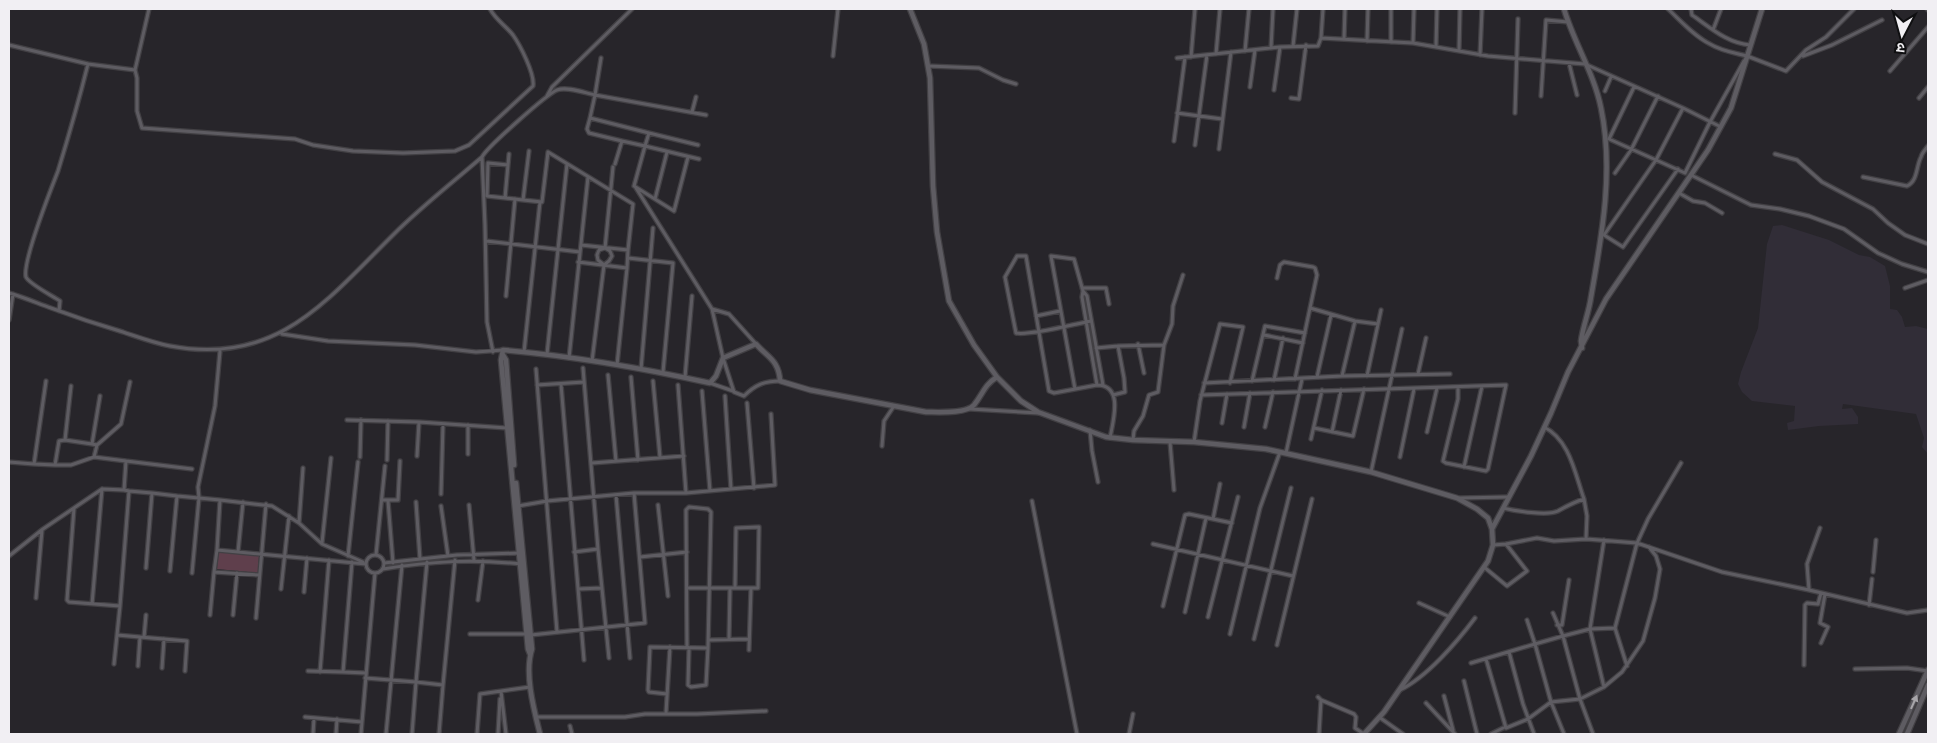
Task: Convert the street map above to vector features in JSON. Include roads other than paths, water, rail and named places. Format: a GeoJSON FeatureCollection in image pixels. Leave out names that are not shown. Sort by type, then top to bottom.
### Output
{"type":"FeatureCollection","features":[{"type":"Feature","properties":{"kind":"street"},"geometry":{"type":"LineString","coordinates":[[149,9],[135,70],[137,78],[137,111],[142,126],[145,129],[295,139],[313,145],[353,151],[403,153],[455,151],[469,145],[533,86],[534,79],[531,70],[514,36],[499,23],[490,9]]}},
{"type":"Feature","properties":{"kind":"street"},"geometry":{"type":"LineString","coordinates":[[547,97],[552,87],[632,9]]}},
{"type":"Feature","properties":{"kind":"street"},"geometry":{"type":"LineString","coordinates":[[833,56],[838,9]]}},
{"type":"Feature","properties":{"kind":"street"},"geometry":{"type":"LineString","coordinates":[[910,9],[921,34],[930,78],[933,186],[937,232],[949,301],[974,346],[997,377],[1021,401],[1039,413]]}},
{"type":"Feature","properties":{"kind":"street"},"geometry":{"type":"LineString","coordinates":[[1191,57],[1195,9]]}},
{"type":"Feature","properties":{"kind":"street"},"geometry":{"type":"LineString","coordinates":[[1216,54],[1220,9]]}},
{"type":"Feature","properties":{"kind":"street"},"geometry":{"type":"LineString","coordinates":[[1245,51],[1248,9]]}},
{"type":"Feature","properties":{"kind":"street"},"geometry":{"type":"LineString","coordinates":[[1271,48],[1274,9]]}},
{"type":"Feature","properties":{"kind":"street"},"geometry":{"type":"LineString","coordinates":[[1293,46],[1297,9]]}},
{"type":"Feature","properties":{"kind":"street"},"geometry":{"type":"LineString","coordinates":[[1177,58],[1280,47],[1318,46],[1321,38],[1323,9]]}},
{"type":"Feature","properties":{"kind":"street"},"geometry":{"type":"LineString","coordinates":[[1344,39],[1345,9]]}},
{"type":"Feature","properties":{"kind":"street"},"geometry":{"type":"LineString","coordinates":[[1367,40],[1368,9]]}},
{"type":"Feature","properties":{"kind":"street"},"geometry":{"type":"LineString","coordinates":[[1390,42],[1391,9]]}},
{"type":"Feature","properties":{"kind":"street"},"geometry":{"type":"LineString","coordinates":[[1413,43],[1414,9]]}},
{"type":"Feature","properties":{"kind":"street"},"geometry":{"type":"LineString","coordinates":[[1436,46],[1437,9]]}},
{"type":"Feature","properties":{"kind":"street"},"geometry":{"type":"LineString","coordinates":[[1458,50],[1460,9]]}},
{"type":"Feature","properties":{"kind":"street"},"geometry":{"type":"LineString","coordinates":[[1480,55],[1482,9]]}},
{"type":"Feature","properties":{"kind":"street"},"geometry":{"type":"LineString","coordinates":[[1564,9],[1589,70],[1601,109],[1608,181],[1591,298],[1581,341],[1582,348]]}},
{"type":"Feature","properties":{"kind":"street"},"geometry":{"type":"LineString","coordinates":[[1668,9],[1710,45],[1728,52],[1749,51]]}},
{"type":"Feature","properties":{"kind":"street"},"geometry":{"type":"LineString","coordinates":[[1691,9],[1692,15],[1713,30],[1786,71],[1806,50],[1826,37],[1854,9]]}},
{"type":"Feature","properties":{"kind":"street"},"geometry":{"type":"LineString","coordinates":[[1713,30],[1720,9]]}},
{"type":"Feature","properties":{"kind":"street"},"geometry":{"type":"LineString","coordinates":[[1492,529],[1531,456],[1552,413],[1568,372],[1606,299],[1708,150],[1731,108],[1762,9]]}},
{"type":"Feature","properties":{"kind":"street"},"geometry":{"type":"LineString","coordinates":[[1515,113],[1518,19]]}},
{"type":"Feature","properties":{"kind":"street"},"geometry":{"type":"LineString","coordinates":[[1541,96],[1546,20],[1568,22]]}},
{"type":"Feature","properties":{"kind":"street"},"geometry":{"type":"LineString","coordinates":[[1802,56],[1882,20]]}},
{"type":"Feature","properties":{"kind":"street"},"geometry":{"type":"LineString","coordinates":[[1890,71],[1928,27]]}},
{"type":"Feature","properties":{"kind":"street"},"geometry":{"type":"LineString","coordinates":[[1321,38],[1413,43],[1480,55],[1585,64],[1610,77],[1658,96],[1721,127]]}},
{"type":"Feature","properties":{"kind":"street"},"geometry":{"type":"LineString","coordinates":[[9,45],[88,64],[135,70]]}},
{"type":"Feature","properties":{"kind":"street"},"geometry":{"type":"LineString","coordinates":[[1291,98],[1299,99],[1306,46]]}},
{"type":"Feature","properties":{"kind":"street"},"geometry":{"type":"LineString","coordinates":[[1274,90],[1280,47]]}},
{"type":"Feature","properties":{"kind":"street"},"geometry":{"type":"LineString","coordinates":[[1250,87],[1255,50]]}},
{"type":"Feature","properties":{"kind":"street"},"geometry":{"type":"LineString","coordinates":[[1634,87],[1609,139],[1685,173],[1710,122],[1749,51]]}},
{"type":"Feature","properties":{"kind":"street"},"geometry":{"type":"LineString","coordinates":[[1218,150],[1231,52]]}},
{"type":"Feature","properties":{"kind":"street"},"geometry":{"type":"LineString","coordinates":[[1195,145],[1207,55]]}},
{"type":"Feature","properties":{"kind":"street"},"geometry":{"type":"LineString","coordinates":[[1174,141],[1185,57]]}},
{"type":"Feature","properties":{"kind":"street"},"geometry":{"type":"LineString","coordinates":[[601,58],[587,130],[589,133],[698,159]]}},
{"type":"Feature","properties":{"kind":"street"},"geometry":{"type":"LineString","coordinates":[[1569,63],[1577,95]]}},
{"type":"Feature","properties":{"kind":"street"},"geometry":{"type":"LineString","coordinates":[[59,310],[61,302],[32,284],[26,274],[39,224],[66,142],[88,64]]}},
{"type":"Feature","properties":{"kind":"street"},"geometry":{"type":"LineString","coordinates":[[928,66],[979,68],[1016,84]]}},
{"type":"Feature","properties":{"kind":"street"},"geometry":{"type":"LineString","coordinates":[[1604,91],[1610,77]]}},
{"type":"Feature","properties":{"kind":"street"},"geometry":{"type":"LineString","coordinates":[[1919,98],[1928,87]]}},
{"type":"Feature","properties":{"kind":"street"},"geometry":{"type":"LineString","coordinates":[[9,320],[11,294],[169,346],[206,351],[220,351],[241,347],[281,334],[311,314],[329,299],[409,220],[482,157],[492,144],[547,97],[561,89],[706,115]]}},
{"type":"Feature","properties":{"kind":"street"},"geometry":{"type":"LineString","coordinates":[[1615,173],[1632,150],[1658,96]]}},
{"type":"Feature","properties":{"kind":"street"},"geometry":{"type":"LineString","coordinates":[[692,112],[696,97]]}},
{"type":"Feature","properties":{"kind":"street"},"geometry":{"type":"LineString","coordinates":[[1678,169],[1623,247],[1604,234],[1656,160],[1683,108]]}},
{"type":"Feature","properties":{"kind":"street"},"geometry":{"type":"LineString","coordinates":[[1177,113],[1222,119]]}},
{"type":"Feature","properties":{"kind":"street"},"geometry":{"type":"LineString","coordinates":[[590,118],[698,145]]}},
{"type":"Feature","properties":{"kind":"street"},"geometry":{"type":"LineString","coordinates":[[649,133],[634,186],[712,309],[723,358],[734,392]]}},
{"type":"Feature","properties":{"kind":"street"},"geometry":{"type":"LineString","coordinates":[[605,248],[614,165],[622,141]]}},
{"type":"Feature","properties":{"kind":"street"},"geometry":{"type":"LineString","coordinates":[[1863,177],[1910,185],[1913,182],[1920,158],[1928,146]]}},
{"type":"Feature","properties":{"kind":"street"},"geometry":{"type":"LineString","coordinates":[[523,200],[529,151]]}},
{"type":"Feature","properties":{"kind":"street"},"geometry":{"type":"LineString","coordinates":[[524,352],[540,202],[542,202],[548,152],[633,204],[617,365]]}},
{"type":"Feature","properties":{"kind":"street"},"geometry":{"type":"LineString","coordinates":[[656,199],[667,152]]}},
{"type":"Feature","properties":{"kind":"street"},"geometry":{"type":"LineString","coordinates":[[505,198],[509,154]]}},
{"type":"Feature","properties":{"kind":"street"},"geometry":{"type":"LineString","coordinates":[[1775,154],[1798,160],[1822,182],[1873,209],[1888,224],[1905,235],[1928,244]]}},
{"type":"Feature","properties":{"kind":"street"},"geometry":{"type":"LineString","coordinates":[[482,157],[487,322],[493,352]]}},
{"type":"Feature","properties":{"kind":"street"},"geometry":{"type":"LineString","coordinates":[[634,186],[674,211],[688,157]]}},
{"type":"Feature","properties":{"kind":"street"},"geometry":{"type":"LineString","coordinates":[[508,165],[488,163],[487,196],[540,202]]}},
{"type":"Feature","properties":{"kind":"street"},"geometry":{"type":"LineString","coordinates":[[547,355],[567,164]]}},
{"type":"Feature","properties":{"kind":"street"},"geometry":{"type":"LineString","coordinates":[[1691,175],[1751,205],[1809,216],[1844,229],[1878,253],[1902,264],[1928,272]]}},
{"type":"Feature","properties":{"kind":"street"},"geometry":{"type":"LineString","coordinates":[[569,358],[588,177]]}},
{"type":"Feature","properties":{"kind":"street"},"geometry":{"type":"LineString","coordinates":[[1679,193],[1693,200],[1705,203],[1722,213]]}},
{"type":"Feature","properties":{"kind":"street"},"geometry":{"type":"LineString","coordinates":[[506,296],[515,199]]}},
{"type":"Feature","properties":{"kind":"street"},"geometry":{"type":"LineString","coordinates":[[640,368],[653,228]]}},
{"type":"Feature","properties":{"kind":"street"},"geometry":{"type":"LineString","coordinates":[[486,241],[580,252]]}},
{"type":"Feature","properties":{"kind":"street"},"geometry":{"type":"LineString","coordinates":[[581,245],[628,250]]}},
{"type":"Feature","properties":{"kind":"street"},"geometry":{"type":"LineString","coordinates":[[592,361],[604,265],[612,256],[610,251],[605,248]]}},
{"type":"Feature","properties":{"kind":"street"},"geometry":{"type":"LineString","coordinates":[[604,265],[598,260],[597,255],[599,250],[605,248]]}},
{"type":"Feature","properties":{"kind":"street"},"geometry":{"type":"LineString","coordinates":[[1091,321],[1039,330],[1021,334],[1014,332],[1005,277],[1019,254],[1026,256],[1039,330],[1049,391],[1054,393],[1103,385]]}},
{"type":"Feature","properties":{"kind":"street"},"geometry":{"type":"LineString","coordinates":[[1075,389],[1062,326],[1051,256],[1074,259],[1087,296],[1103,385],[1113,395],[1114,409],[1108,437]]}},
{"type":"Feature","properties":{"kind":"street"},"geometry":{"type":"LineString","coordinates":[[628,258],[673,263],[663,372]]}},
{"type":"Feature","properties":{"kind":"street"},"geometry":{"type":"LineString","coordinates":[[578,262],[627,268]]}},
{"type":"Feature","properties":{"kind":"street"},"geometry":{"type":"LineString","coordinates":[[1277,278],[1280,265],[1284,262],[1316,268],[1317,275],[1295,379]]}},
{"type":"Feature","properties":{"kind":"street"},"geometry":{"type":"LineString","coordinates":[[1133,440],[1134,431],[1143,416],[1149,395],[1158,392],[1164,345],[1172,324],[1174,306],[1183,275]]}},
{"type":"Feature","properties":{"kind":"street"},"geometry":{"type":"LineString","coordinates":[[1905,288],[1928,280]]}},
{"type":"Feature","properties":{"kind":"street"},"geometry":{"type":"LineString","coordinates":[[1083,289],[1106,288],[1109,304]]}},
{"type":"Feature","properties":{"kind":"street"},"geometry":{"type":"LineString","coordinates":[[1083,289],[1082,297],[1096,385]]}},
{"type":"Feature","properties":{"kind":"street"},"geometry":{"type":"LineString","coordinates":[[685,377],[692,296]]}},
{"type":"Feature","properties":{"kind":"street"},"geometry":{"type":"LineString","coordinates":[[1310,308],[1355,322],[1378,324]]}},
{"type":"Feature","properties":{"kind":"street"},"geometry":{"type":"LineString","coordinates":[[712,309],[729,314],[756,344],[772,358],[778,369],[780,381]]}},
{"type":"Feature","properties":{"kind":"street"},"geometry":{"type":"LineString","coordinates":[[1367,376],[1382,310]]}},
{"type":"Feature","properties":{"kind":"street"},"geometry":{"type":"LineString","coordinates":[[1036,316],[1060,311]]}},
{"type":"Feature","properties":{"kind":"street"},"geometry":{"type":"LineString","coordinates":[[1317,378],[1331,314]]}},
{"type":"Feature","properties":{"kind":"street"},"geometry":{"type":"LineString","coordinates":[[1342,376],[1355,322]]}},
{"type":"Feature","properties":{"kind":"street"},"geometry":{"type":"LineString","coordinates":[[1194,442],[1201,395],[1220,324],[1242,327],[1230,383]]}},
{"type":"Feature","properties":{"kind":"street"},"geometry":{"type":"LineString","coordinates":[[1252,381],[1265,326],[1305,334]]}},
{"type":"Feature","properties":{"kind":"street"},"geometry":{"type":"LineString","coordinates":[[1371,472],[1402,329]]}},
{"type":"Feature","properties":{"kind":"street"},"geometry":{"type":"LineString","coordinates":[[281,334],[328,341],[415,345],[450,350],[524,352],[592,361],[685,377],[744,396],[752,388],[763,382],[780,381],[810,390],[926,412],[970,408],[1039,413],[1108,437],[1133,440],[1194,442],[1280,452],[1371,472],[1457,498],[1477,509],[1488,518],[1492,529],[1493,545],[1488,561],[1399,691],[1364,734],[1354,726],[1355,715],[1318,697]]}},
{"type":"Feature","properties":{"kind":"street"},"geometry":{"type":"LineString","coordinates":[[1264,335],[1303,343]]}},
{"type":"Feature","properties":{"kind":"street"},"geometry":{"type":"LineString","coordinates":[[1274,380],[1283,338]]}},
{"type":"Feature","properties":{"kind":"street"},"geometry":{"type":"LineString","coordinates":[[1418,374],[1426,338]]}},
{"type":"Feature","properties":{"kind":"street"},"geometry":{"type":"LineString","coordinates":[[710,384],[716,376],[723,358],[756,344]]}},
{"type":"Feature","properties":{"kind":"street"},"geometry":{"type":"LineString","coordinates":[[1096,348],[1138,344],[1164,345]]}},
{"type":"Feature","properties":{"kind":"street"},"geometry":{"type":"LineString","coordinates":[[1138,344],[1144,373]]}},
{"type":"Feature","properties":{"kind":"street"},"geometry":{"type":"LineString","coordinates":[[1113,395],[1125,392],[1118,346]]}},
{"type":"Feature","properties":{"kind":"street"},"geometry":{"type":"LineString","coordinates":[[192,573],[198,487],[215,406],[220,351]]}},
{"type":"Feature","properties":{"kind":"street"},"geometry":{"type":"LineString","coordinates":[[503,352],[501,360],[507,428],[529,635],[532,648],[530,654],[530,687],[540,734]]}},
{"type":"Feature","properties":{"kind":"street"},"geometry":{"type":"LineString","coordinates":[[503,352],[506,360],[516,506]]}},
{"type":"Feature","properties":{"kind":"street"},"geometry":{"type":"LineString","coordinates":[[583,368],[609,658]]}},
{"type":"Feature","properties":{"kind":"street"},"geometry":{"type":"LineString","coordinates":[[536,369],[557,632]]}},
{"type":"Feature","properties":{"kind":"street"},"geometry":{"type":"LineString","coordinates":[[1204,383],[1342,376],[1450,374]]}},
{"type":"Feature","properties":{"kind":"street"},"geometry":{"type":"LineString","coordinates":[[608,376],[616,461]]}},
{"type":"Feature","properties":{"kind":"street"},"geometry":{"type":"LineString","coordinates":[[631,377],[638,460]]}},
{"type":"Feature","properties":{"kind":"street"},"geometry":{"type":"LineString","coordinates":[[970,408],[988,383],[997,377]]}},
{"type":"Feature","properties":{"kind":"street"},"geometry":{"type":"LineString","coordinates":[[1286,453],[1302,379]]}},
{"type":"Feature","properties":{"kind":"street"},"geometry":{"type":"LineString","coordinates":[[653,380],[660,457]]}},
{"type":"Feature","properties":{"kind":"street"},"geometry":{"type":"LineString","coordinates":[[34,464],[46,381]]}},
{"type":"Feature","properties":{"kind":"street"},"geometry":{"type":"LineString","coordinates":[[55,465],[59,441],[95,444],[121,424],[130,382]]}},
{"type":"Feature","properties":{"kind":"street"},"geometry":{"type":"LineString","coordinates":[[538,386],[584,382]]}},
{"type":"Feature","properties":{"kind":"street"},"geometry":{"type":"LineString","coordinates":[[561,384],[584,660]]}},
{"type":"Feature","properties":{"kind":"street"},"geometry":{"type":"LineString","coordinates":[[678,385],[686,493]]}},
{"type":"Feature","properties":{"kind":"street"},"geometry":{"type":"LineString","coordinates":[[1201,395],[1506,385],[1488,469],[1481,471],[1446,464],[1443,461],[1458,398],[1458,387]]}},
{"type":"Feature","properties":{"kind":"street"},"geometry":{"type":"LineString","coordinates":[[65,440],[72,386]]}},
{"type":"Feature","properties":{"kind":"street"},"geometry":{"type":"LineString","coordinates":[[1464,467],[1482,386]]}},
{"type":"Feature","properties":{"kind":"street"},"geometry":{"type":"LineString","coordinates":[[1428,432],[1437,388]]}},
{"type":"Feature","properties":{"kind":"street"},"geometry":{"type":"LineString","coordinates":[[1314,428],[1353,436],[1364,389]]}},
{"type":"Feature","properties":{"kind":"street"},"geometry":{"type":"LineString","coordinates":[[1400,458],[1414,389]]}},
{"type":"Feature","properties":{"kind":"street"},"geometry":{"type":"LineString","coordinates":[[1311,439],[1322,390]]}},
{"type":"Feature","properties":{"kind":"street"},"geometry":{"type":"LineString","coordinates":[[1332,432],[1341,390]]}},
{"type":"Feature","properties":{"kind":"street"},"geometry":{"type":"LineString","coordinates":[[702,391],[710,491]]}},
{"type":"Feature","properties":{"kind":"street"},"geometry":{"type":"LineString","coordinates":[[1265,428],[1272,392]]}},
{"type":"Feature","properties":{"kind":"street"},"geometry":{"type":"LineString","coordinates":[[1244,427],[1250,393]]}},
{"type":"Feature","properties":{"kind":"street"},"geometry":{"type":"LineString","coordinates":[[1222,423],[1227,394]]}},
{"type":"Feature","properties":{"kind":"street"},"geometry":{"type":"LineString","coordinates":[[94,457],[100,396]]}},
{"type":"Feature","properties":{"kind":"street"},"geometry":{"type":"LineString","coordinates":[[725,396],[731,489]]}},
{"type":"Feature","properties":{"kind":"street"},"geometry":{"type":"LineString","coordinates":[[747,403],[754,488]]}},
{"type":"Feature","properties":{"kind":"street"},"geometry":{"type":"LineString","coordinates":[[882,446],[884,422],[894,405]]}},
{"type":"Feature","properties":{"kind":"street"},"geometry":{"type":"LineString","coordinates":[[516,506],[595,496],[634,493],[686,493],[775,485],[771,414]]}},
{"type":"Feature","properties":{"kind":"street"},"geometry":{"type":"LineString","coordinates":[[347,420],[419,422],[507,428]]}},
{"type":"Feature","properties":{"kind":"street"},"geometry":{"type":"LineString","coordinates":[[360,457],[361,420]]}},
{"type":"Feature","properties":{"kind":"street"},"geometry":{"type":"LineString","coordinates":[[387,460],[388,421]]}},
{"type":"Feature","properties":{"kind":"street"},"geometry":{"type":"LineString","coordinates":[[417,456],[419,422]]}},
{"type":"Feature","properties":{"kind":"street"},"geometry":{"type":"LineString","coordinates":[[441,494],[443,424]]}},
{"type":"Feature","properties":{"kind":"street"},"geometry":{"type":"LineString","coordinates":[[468,426],[468,454]]}},
{"type":"Feature","properties":{"kind":"street"},"geometry":{"type":"LineString","coordinates":[[1544,427],[1553,432],[1565,448],[1574,468],[1584,498],[1587,516],[1586,539]]}},
{"type":"Feature","properties":{"kind":"street"},"geometry":{"type":"LineString","coordinates":[[1090,430],[1098,482]]}},
{"type":"Feature","properties":{"kind":"street"},"geometry":{"type":"LineString","coordinates":[[1170,442],[1174,490]]}},
{"type":"Feature","properties":{"kind":"street"},"geometry":{"type":"LineString","coordinates":[[1230,634],[1260,508],[1280,452]]}},
{"type":"Feature","properties":{"kind":"street"},"geometry":{"type":"LineString","coordinates":[[592,463],[684,456]]}},
{"type":"Feature","properties":{"kind":"street"},"geometry":{"type":"LineString","coordinates":[[9,462],[55,465],[71,464],[94,457],[192,469]]}},
{"type":"Feature","properties":{"kind":"street"},"geometry":{"type":"LineString","coordinates":[[322,544],[327,511],[331,458]]}},
{"type":"Feature","properties":{"kind":"street"},"geometry":{"type":"LineString","coordinates":[[124,490],[126,461]]}},
{"type":"Feature","properties":{"kind":"street"},"geometry":{"type":"LineString","coordinates":[[382,500],[397,501],[400,461]]}},
{"type":"Feature","properties":{"kind":"street"},"geometry":{"type":"LineString","coordinates":[[348,556],[358,462]]}},
{"type":"Feature","properties":{"kind":"street"},"geometry":{"type":"LineString","coordinates":[[1627,666],[1615,628],[1637,543],[1648,519],[1681,462]]}},
{"type":"Feature","properties":{"kind":"street"},"geometry":{"type":"LineString","coordinates":[[376,555],[385,466]]}},
{"type":"Feature","properties":{"kind":"street"},"geometry":{"type":"LineString","coordinates":[[299,523],[303,468]]}},
{"type":"Feature","properties":{"kind":"street"},"geometry":{"type":"LineString","coordinates":[[1213,519],[1220,484]]}},
{"type":"Feature","properties":{"kind":"street"},"geometry":{"type":"LineString","coordinates":[[1254,639],[1291,488]]}},
{"type":"Feature","properties":{"kind":"street"},"geometry":{"type":"LineString","coordinates":[[92,604],[102,489]]}},
{"type":"Feature","properties":{"kind":"street"},"geometry":{"type":"LineString","coordinates":[[9,556],[42,529],[102,489],[266,504],[282,511],[299,523],[322,544],[366,564]]}},
{"type":"Feature","properties":{"kind":"street"},"geometry":{"type":"LineString","coordinates":[[114,664],[129,491]]}},
{"type":"Feature","properties":{"kind":"street"},"geometry":{"type":"LineString","coordinates":[[146,568],[152,493]]}},
{"type":"Feature","properties":{"kind":"street"},"geometry":{"type":"LineString","coordinates":[[470,634],[529,635],[645,623],[634,493]]}},
{"type":"Feature","properties":{"kind":"street"},"geometry":{"type":"LineString","coordinates":[[616,495],[630,658]]}},
{"type":"Feature","properties":{"kind":"street"},"geometry":{"type":"LineString","coordinates":[[170,571],[177,496]]}},
{"type":"Feature","properties":{"kind":"street"},"geometry":{"type":"LineString","coordinates":[[1208,617],[1238,497]]}},
{"type":"Feature","properties":{"kind":"street"},"geometry":{"type":"LineString","coordinates":[[1457,498],[1508,497]]}},
{"type":"Feature","properties":{"kind":"street"},"geometry":{"type":"LineString","coordinates":[[1502,508],[1546,514],[1558,511],[1584,498]]}},
{"type":"Feature","properties":{"kind":"street"},"geometry":{"type":"LineString","coordinates":[[1277,645],[1312,499]]}},
{"type":"Feature","properties":{"kind":"street"},"geometry":{"type":"LineString","coordinates":[[210,614],[220,500]]}},
{"type":"Feature","properties":{"kind":"street"},"geometry":{"type":"LineString","coordinates":[[388,501],[393,563]]}},
{"type":"Feature","properties":{"kind":"street"},"geometry":{"type":"LineString","coordinates":[[1032,501],[1077,734]]}},
{"type":"Feature","properties":{"kind":"street"},"geometry":{"type":"LineString","coordinates":[[238,552],[243,502]]}},
{"type":"Feature","properties":{"kind":"street"},"geometry":{"type":"LineString","coordinates":[[416,502],[420,559]]}},
{"type":"Feature","properties":{"kind":"street"},"geometry":{"type":"LineString","coordinates":[[256,618],[266,504]]}},
{"type":"Feature","properties":{"kind":"street"},"geometry":{"type":"LineString","coordinates":[[469,505],[474,560]]}},
{"type":"Feature","properties":{"kind":"street"},"geometry":{"type":"LineString","coordinates":[[658,505],[668,596]]}},
{"type":"Feature","properties":{"kind":"street"},"geometry":{"type":"LineString","coordinates":[[441,506],[448,556]]}},
{"type":"Feature","properties":{"kind":"street"},"geometry":{"type":"LineString","coordinates":[[74,508],[67,600],[69,602],[120,606]]}},
{"type":"Feature","properties":{"kind":"street"},"geometry":{"type":"LineString","coordinates":[[687,508],[711,510],[709,640],[706,685],[698,687],[688,685],[688,588],[687,508]]}},
{"type":"Feature","properties":{"kind":"street"},"geometry":{"type":"LineString","coordinates":[[1163,606],[1185,515],[1232,523]]}},
{"type":"Feature","properties":{"kind":"street"},"geometry":{"type":"LineString","coordinates":[[281,589],[289,516]]}},
{"type":"Feature","properties":{"kind":"street"},"geometry":{"type":"LineString","coordinates":[[1185,612],[1206,518]]}},
{"type":"Feature","properties":{"kind":"street"},"geometry":{"type":"LineString","coordinates":[[688,588],[710,588],[730,588],[735,588],[751,588],[759,586],[760,529],[756,527],[736,528],[735,588]]}},
{"type":"Feature","properties":{"kind":"street"},"geometry":{"type":"LineString","coordinates":[[1809,590],[1807,564],[1820,528]]}},
{"type":"Feature","properties":{"kind":"street"},"geometry":{"type":"LineString","coordinates":[[36,598],[42,529]]}},
{"type":"Feature","properties":{"kind":"street"},"geometry":{"type":"LineString","coordinates":[[1493,545],[1537,538],[1554,541],[1586,539],[1637,543],[1722,572],[1907,613],[1928,610]]}},
{"type":"Feature","properties":{"kind":"street"},"geometry":{"type":"LineString","coordinates":[[1604,540],[1590,629],[1604,687]]}},
{"type":"Feature","properties":{"kind":"street"},"geometry":{"type":"LineString","coordinates":[[1873,572],[1876,540]]}},
{"type":"Feature","properties":{"kind":"street"},"geometry":{"type":"LineString","coordinates":[[1153,544],[1293,576]]}},
{"type":"Feature","properties":{"kind":"street"},"geometry":{"type":"LineString","coordinates":[[1484,567],[1507,586],[1527,571],[1506,544]]}},
{"type":"Feature","properties":{"kind":"street"},"geometry":{"type":"LineString","coordinates":[[1491,734],[1528,719],[1551,702],[1580,699],[1591,695],[1604,687],[1627,666],[1643,641],[1655,598],[1660,569],[1656,556],[1649,547]]}},
{"type":"Feature","properties":{"kind":"street"},"geometry":{"type":"LineString","coordinates":[[574,552],[598,549]]}},
{"type":"Feature","properties":{"kind":"street"},"geometry":{"type":"LineString","coordinates":[[217,550],[366,564]]}},
{"type":"Feature","properties":{"kind":"street"},"geometry":{"type":"LineString","coordinates":[[640,558],[687,552]]}},
{"type":"Feature","properties":{"kind":"street"},"geometry":{"type":"LineString","coordinates":[[384,563],[474,554],[521,553]]}},
{"type":"Feature","properties":{"kind":"street"},"geometry":{"type":"LineString","coordinates":[[376,555],[384,563],[383,568]]}},
{"type":"Feature","properties":{"kind":"street"},"geometry":{"type":"LineString","coordinates":[[375,574],[368,571],[366,564],[370,558],[376,555]]}},
{"type":"Feature","properties":{"kind":"street"},"geometry":{"type":"LineString","coordinates":[[304,592],[307,558]]}},
{"type":"Feature","properties":{"kind":"street"},"geometry":{"type":"LineString","coordinates":[[320,672],[329,560]]}},
{"type":"Feature","properties":{"kind":"street"},"geometry":{"type":"LineString","coordinates":[[361,734],[375,574],[383,568],[455,560],[522,564]]}},
{"type":"Feature","properties":{"kind":"street"},"geometry":{"type":"LineString","coordinates":[[439,734],[455,560]]}},
{"type":"Feature","properties":{"kind":"street"},"geometry":{"type":"LineString","coordinates":[[478,600],[483,561]]}},
{"type":"Feature","properties":{"kind":"street"},"geometry":{"type":"LineString","coordinates":[[343,672],[352,562]]}},
{"type":"Feature","properties":{"kind":"street"},"geometry":{"type":"LineString","coordinates":[[412,734],[427,562]]}},
{"type":"Feature","properties":{"kind":"street"},"geometry":{"type":"LineString","coordinates":[[386,734],[402,566]]}},
{"type":"Feature","properties":{"kind":"street"},"geometry":{"type":"LineString","coordinates":[[214,572],[260,575]]}},
{"type":"Feature","properties":{"kind":"street"},"geometry":{"type":"LineString","coordinates":[[232,615],[237,573]]}},
{"type":"Feature","properties":{"kind":"street"},"geometry":{"type":"LineString","coordinates":[[1869,605],[1872,579]]}},
{"type":"Feature","properties":{"kind":"street"},"geometry":{"type":"LineString","coordinates":[[1557,625],[1562,624],[1569,580]]}},
{"type":"Feature","properties":{"kind":"street"},"geometry":{"type":"LineString","coordinates":[[578,589],[602,588]]}},
{"type":"Feature","properties":{"kind":"street"},"geometry":{"type":"LineString","coordinates":[[729,639],[730,588]]}},
{"type":"Feature","properties":{"kind":"street"},"geometry":{"type":"LineString","coordinates":[[749,650],[751,588]]}},
{"type":"Feature","properties":{"kind":"street"},"geometry":{"type":"LineString","coordinates":[[1821,593],[1820,623],[1828,627],[1821,643]]}},
{"type":"Feature","properties":{"kind":"street"},"geometry":{"type":"LineString","coordinates":[[1820,604],[1826,594]]}},
{"type":"Feature","properties":{"kind":"street"},"geometry":{"type":"LineString","coordinates":[[1419,603],[1450,617]]}},
{"type":"Feature","properties":{"kind":"street"},"geometry":{"type":"LineString","coordinates":[[1804,665],[1805,605],[1807,603],[1820,604]]}},
{"type":"Feature","properties":{"kind":"street"},"geometry":{"type":"LineString","coordinates":[[1553,613],[1563,636],[1580,699],[1593,734]]}},
{"type":"Feature","properties":{"kind":"street"},"geometry":{"type":"LineString","coordinates":[[138,666],[146,616]]}},
{"type":"Feature","properties":{"kind":"street"},"geometry":{"type":"LineString","coordinates":[[1399,691],[1413,684],[1457,642],[1475,618]]}},
{"type":"Feature","properties":{"kind":"street"},"geometry":{"type":"LineString","coordinates":[[1527,620],[1551,702],[1564,734]]}},
{"type":"Feature","properties":{"kind":"street"},"geometry":{"type":"LineString","coordinates":[[1471,663],[1590,629],[1615,628]]}},
{"type":"Feature","properties":{"kind":"street"},"geometry":{"type":"LineString","coordinates":[[117,635],[187,641],[185,671]]}},
{"type":"Feature","properties":{"kind":"street"},"geometry":{"type":"LineString","coordinates":[[162,668],[164,639]]}},
{"type":"Feature","properties":{"kind":"street"},"geometry":{"type":"LineString","coordinates":[[709,640],[749,639]]}},
{"type":"Feature","properties":{"kind":"street"},"geometry":{"type":"LineString","coordinates":[[667,694],[649,692],[650,647],[708,648]]}},
{"type":"Feature","properties":{"kind":"street"},"geometry":{"type":"LineString","coordinates":[[666,713],[670,647]]}},
{"type":"Feature","properties":{"kind":"street"},"geometry":{"type":"LineString","coordinates":[[1509,652],[1534,734]]}},
{"type":"Feature","properties":{"kind":"street"},"geometry":{"type":"LineString","coordinates":[[1486,659],[1506,734]]}},
{"type":"Feature","properties":{"kind":"street"},"geometry":{"type":"LineString","coordinates":[[1855,669],[1907,668],[1928,671],[1899,734]]}},
{"type":"Feature","properties":{"kind":"street"},"geometry":{"type":"LineString","coordinates":[[308,671],[343,672],[391,680],[443,684]]}},
{"type":"Feature","properties":{"kind":"street"},"geometry":{"type":"LineString","coordinates":[[1464,681],[1478,734]]}},
{"type":"Feature","properties":{"kind":"street"},"geometry":{"type":"LineString","coordinates":[[1907,734],[1928,685]]}},
{"type":"Feature","properties":{"kind":"street"},"geometry":{"type":"LineString","coordinates":[[477,734],[480,694],[530,687]]}},
{"type":"Feature","properties":{"kind":"street"},"geometry":{"type":"LineString","coordinates":[[498,734],[501,691]]}},
{"type":"Feature","properties":{"kind":"street"},"geometry":{"type":"LineString","coordinates":[[501,691],[506,734]]}},
{"type":"Feature","properties":{"kind":"street"},"geometry":{"type":"LineString","coordinates":[[1444,696],[1454,732]]}},
{"type":"Feature","properties":{"kind":"street"},"geometry":{"type":"LineString","coordinates":[[1319,734],[1322,700]]}},
{"type":"Feature","properties":{"kind":"street"},"geometry":{"type":"LineString","coordinates":[[1426,703],[1454,732]]}},
{"type":"Feature","properties":{"kind":"street"},"geometry":{"type":"LineString","coordinates":[[536,717],[625,717],[666,713],[766,712]]}},
{"type":"Feature","properties":{"kind":"street"},"geometry":{"type":"LineString","coordinates":[[1129,734],[1133,714]]}},
{"type":"Feature","properties":{"kind":"street"},"geometry":{"type":"LineString","coordinates":[[305,717],[362,722]]}},
{"type":"Feature","properties":{"kind":"street"},"geometry":{"type":"LineString","coordinates":[[1379,717],[1403,734]]}},
{"type":"Feature","properties":{"kind":"street"},"geometry":{"type":"LineString","coordinates":[[313,734],[314,718]]}},
{"type":"Feature","properties":{"kind":"street"},"geometry":{"type":"LineString","coordinates":[[336,734],[338,720]]}},
{"type":"Feature","properties":{"kind":"street"},"geometry":{"type":"LineString","coordinates":[[570,726],[572,734]]}}]}
